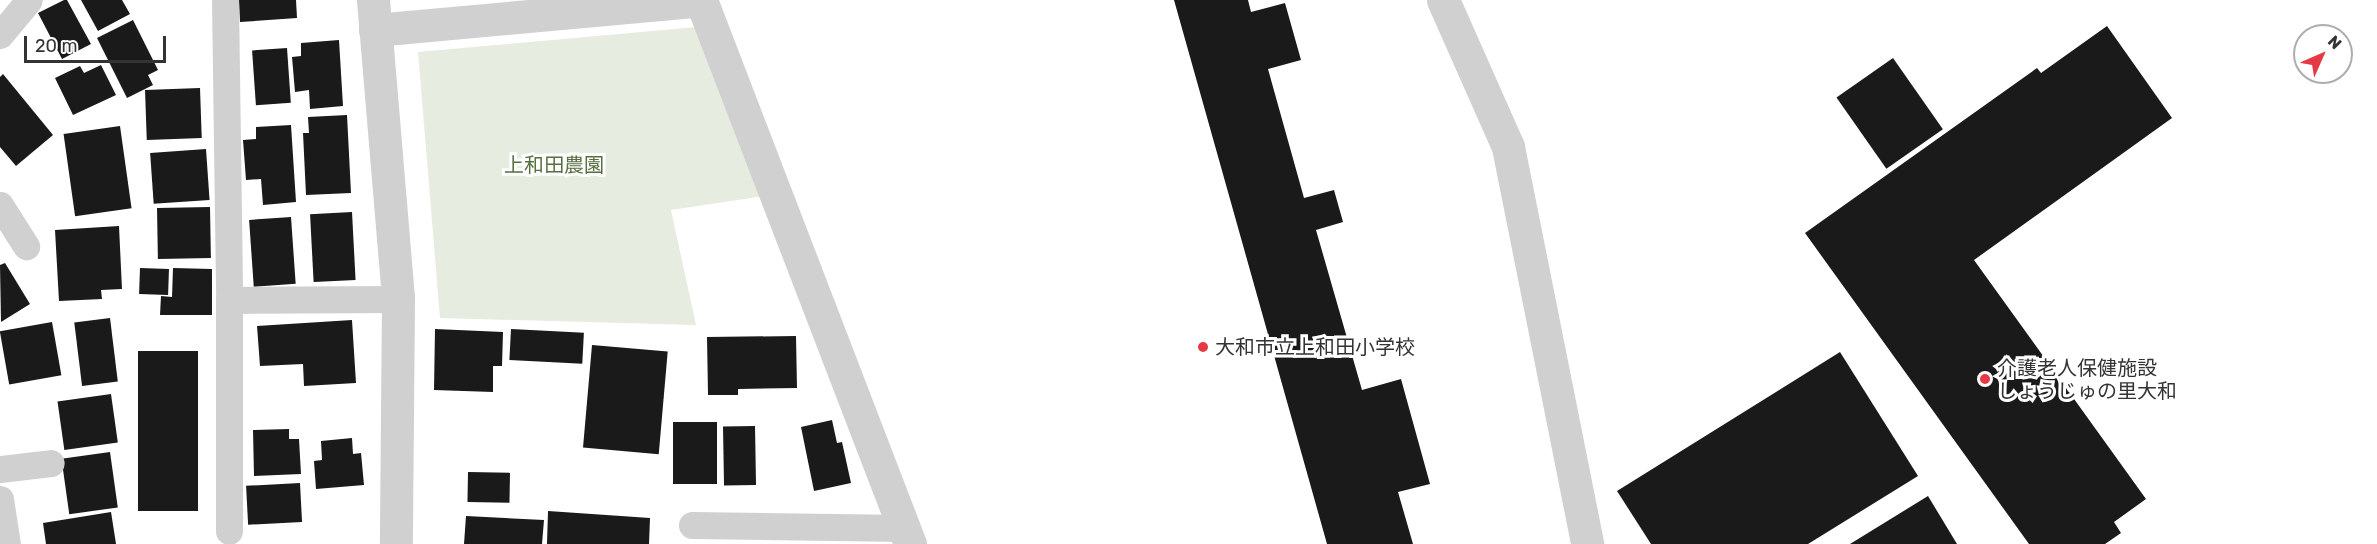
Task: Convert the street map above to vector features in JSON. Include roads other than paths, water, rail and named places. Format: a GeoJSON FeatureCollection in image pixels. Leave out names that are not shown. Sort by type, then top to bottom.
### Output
{"type":"FeatureCollection","features":[{"type":"Feature","properties":{"kind":"street"},"geometry":{"type":"LineString","coordinates":[[396,544],[398,299],[374,15],[702,0],[907,536]]}},
{"type":"Feature","properties":{"kind":"street"},"geometry":{"type":"LineString","coordinates":[[1443,0],[1508,147],[1587,544]]}},
{"type":"Feature","properties":{"kind":"lane"},"geometry":{"type":"LineString","coordinates":[[0,35],[28,0]]}},
{"type":"Feature","properties":{"kind":"lane"},"geometry":{"type":"LineString","coordinates":[[225,0],[229,531]]}},
{"type":"Feature","properties":{"kind":"lane"},"geometry":{"type":"LineString","coordinates":[[0,206],[26,246]]}},
{"type":"Feature","properties":{"kind":"lane"},"geometry":{"type":"LineString","coordinates":[[229,300],[398,299]]}},
{"type":"Feature","properties":{"kind":"lane"},"geometry":{"type":"LineString","coordinates":[[0,469],[51,463]]}},
{"type":"Feature","properties":{"kind":"lane"},"geometry":{"type":"LineString","coordinates":[[0,499],[7,544]]}},
{"type":"Feature","properties":{"kind":"lane"},"geometry":{"type":"LineString","coordinates":[[692,525],[907,536]]}},
{"type":"Feature","properties":{"kind":"place","name":"大和市立上和田小学校"},"geometry":{"type":"Point","coordinates":[1203,347]}},
{"type":"Feature","properties":{"kind":"place","name":"介護老人保健施設 しょうじゅの里大和"},"geometry":{"type":"Point","coordinates":[1985,379]}},
{"type":"Feature","properties":{"kind":"park label","name":"上和田農園"},"geometry":{"type":"Point","coordinates":[554,165]}}]}
